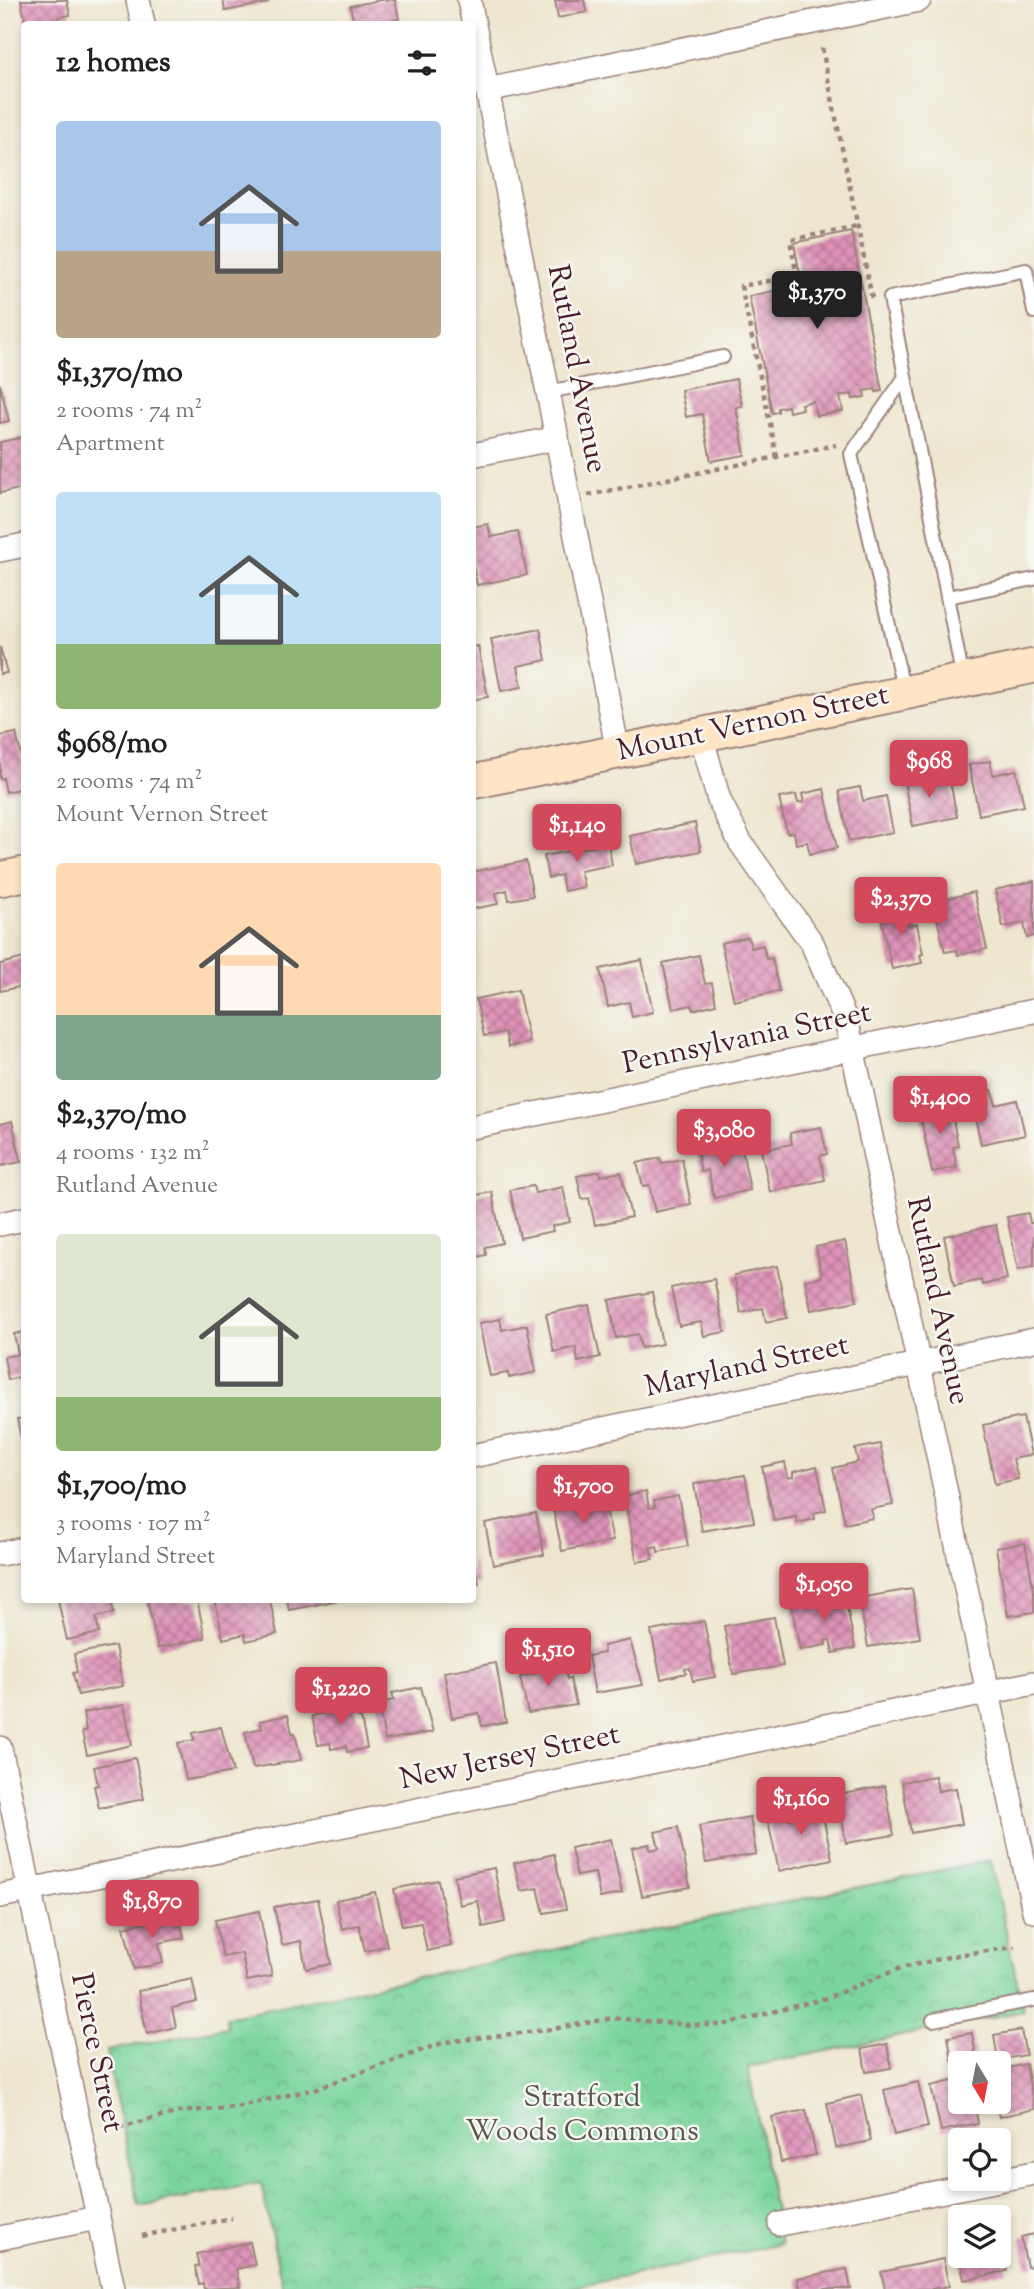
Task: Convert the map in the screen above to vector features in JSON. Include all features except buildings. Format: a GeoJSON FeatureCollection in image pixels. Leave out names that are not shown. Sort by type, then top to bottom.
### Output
{"type":"FeatureCollection","features":[{"type":"Feature","properties":{"kind":"street"},"geometry":{"type":"LineString","coordinates":[[138,0],[142,21]]}},
{"type":"Feature","properties":{"kind":"street","name":"Rutland Avenue"},"geometry":{"type":"LineString","coordinates":[[469,0],[473,21]]}},
{"type":"Feature","properties":{"kind":"street"},"geometry":{"type":"LineString","coordinates":[[486,90],[919,0]]}},
{"type":"Feature","properties":{"kind":"street","name":"Rutland Avenue"},"geometry":{"type":"LineString","coordinates":[[476,37],[618,752]]}},
{"type":"Feature","properties":{"kind":"street"},"geometry":{"type":"LineString","coordinates":[[476,454],[557,438]]}},
{"type":"Feature","properties":{"kind":"street"},"geometry":{"type":"LineString","coordinates":[[0,550],[21,546]]}},
{"type":"Feature","properties":{"kind":"street","name":"Mount Vernon Street"},"geometry":{"type":"LineString","coordinates":[[476,781],[1034,666]]}},
{"type":"Feature","properties":{"kind":"street","name":"Rutland Avenue"},"geometry":{"type":"LineString","coordinates":[[701,735],[719,800],[740,842],[812,943],[837,995],[853,1049],[1034,1912]]}},
{"type":"Feature","properties":{"kind":"street"},"geometry":{"type":"LineString","coordinates":[[0,879],[21,875]]}},
{"type":"Feature","properties":{"kind":"street","name":"Pennsylvania Street"},"geometry":{"type":"LineString","coordinates":[[476,1126],[1034,1011]]}},
{"type":"Feature","properties":{"kind":"street"},"geometry":{"type":"LineString","coordinates":[[0,1224],[21,1220]]}},
{"type":"Feature","properties":{"kind":"street","name":"Maryland Street"},"geometry":{"type":"LineString","coordinates":[[476,1455],[1034,1340]]}},
{"type":"Feature","properties":{"kind":"street"},"geometry":{"type":"LineString","coordinates":[[0,1554],[21,1550]]}},
{"type":"Feature","properties":{"kind":"street","name":"New Jersey Street"},"geometry":{"type":"LineString","coordinates":[[0,1896],[1034,1683]]}},
{"type":"Feature","properties":{"kind":"street","name":"Pierce Street"},"geometry":{"type":"LineString","coordinates":[[0,1748],[113,2289]]}},
{"type":"Feature","properties":{"kind":"street"},"geometry":{"type":"LineString","coordinates":[[780,2224],[1034,2173]]}},
{"type":"Feature","properties":{"kind":"street"},"geometry":{"type":"LineString","coordinates":[[0,2238],[97,2218]]}},
{"type":"Feature","properties":{"kind":"lane"},"geometry":{"type":"LineString","coordinates":[[963,681],[890,298],[1026,270],[1034,312]]}},
{"type":"Feature","properties":{"kind":"lane"},"geometry":{"type":"LineString","coordinates":[[548,392],[723,357]]}},
{"type":"Feature","properties":{"kind":"lane"},"geometry":{"type":"LineString","coordinates":[[904,693],[851,454],[905,377]]}},
{"type":"Feature","properties":{"kind":"lane"},"geometry":{"type":"LineString","coordinates":[[948,597],[1034,579]]}},
{"type":"Feature","properties":{"kind":"lane"},"geometry":{"type":"LineString","coordinates":[[933,2020],[1034,2000]]}},
{"type":"Feature","properties":{"kind":"path"},"geometry":{"type":"LineString","coordinates":[[822,48],[873,306]]}},
{"type":"Feature","properties":{"kind":"path"},"geometry":{"type":"LineString","coordinates":[[777,457],[741,286],[797,276],[790,240],[858,226]]}},
{"type":"Feature","properties":{"kind":"path"},"geometry":{"type":"LineString","coordinates":[[582,496],[841,444]]}},
{"type":"Feature","properties":{"kind":"path"},"geometry":{"type":"LineString","coordinates":[[119,2127],[180,2112],[236,2107],[315,2089],[444,2042],[553,2029],[613,2018],[723,2025],[826,1998],[901,1968],[957,1955],[1015,1947]]}},
{"type":"Feature","properties":{"kind":"path"},"geometry":{"type":"LineString","coordinates":[[142,2236],[232,2218]]}},
{"type":"Feature","properties":{"kind":"green space","name":"Stratford Woods Commons"},"geometry":{"type":"Polygon","coordinates":[[[991,1860],[1023,2011],[748,2067],[781,2244],[566,2289],[283,2289],[261,2183],[139,2206],[106,2051],[227,2027],[226,2017],[991,1860]]]}}]}
